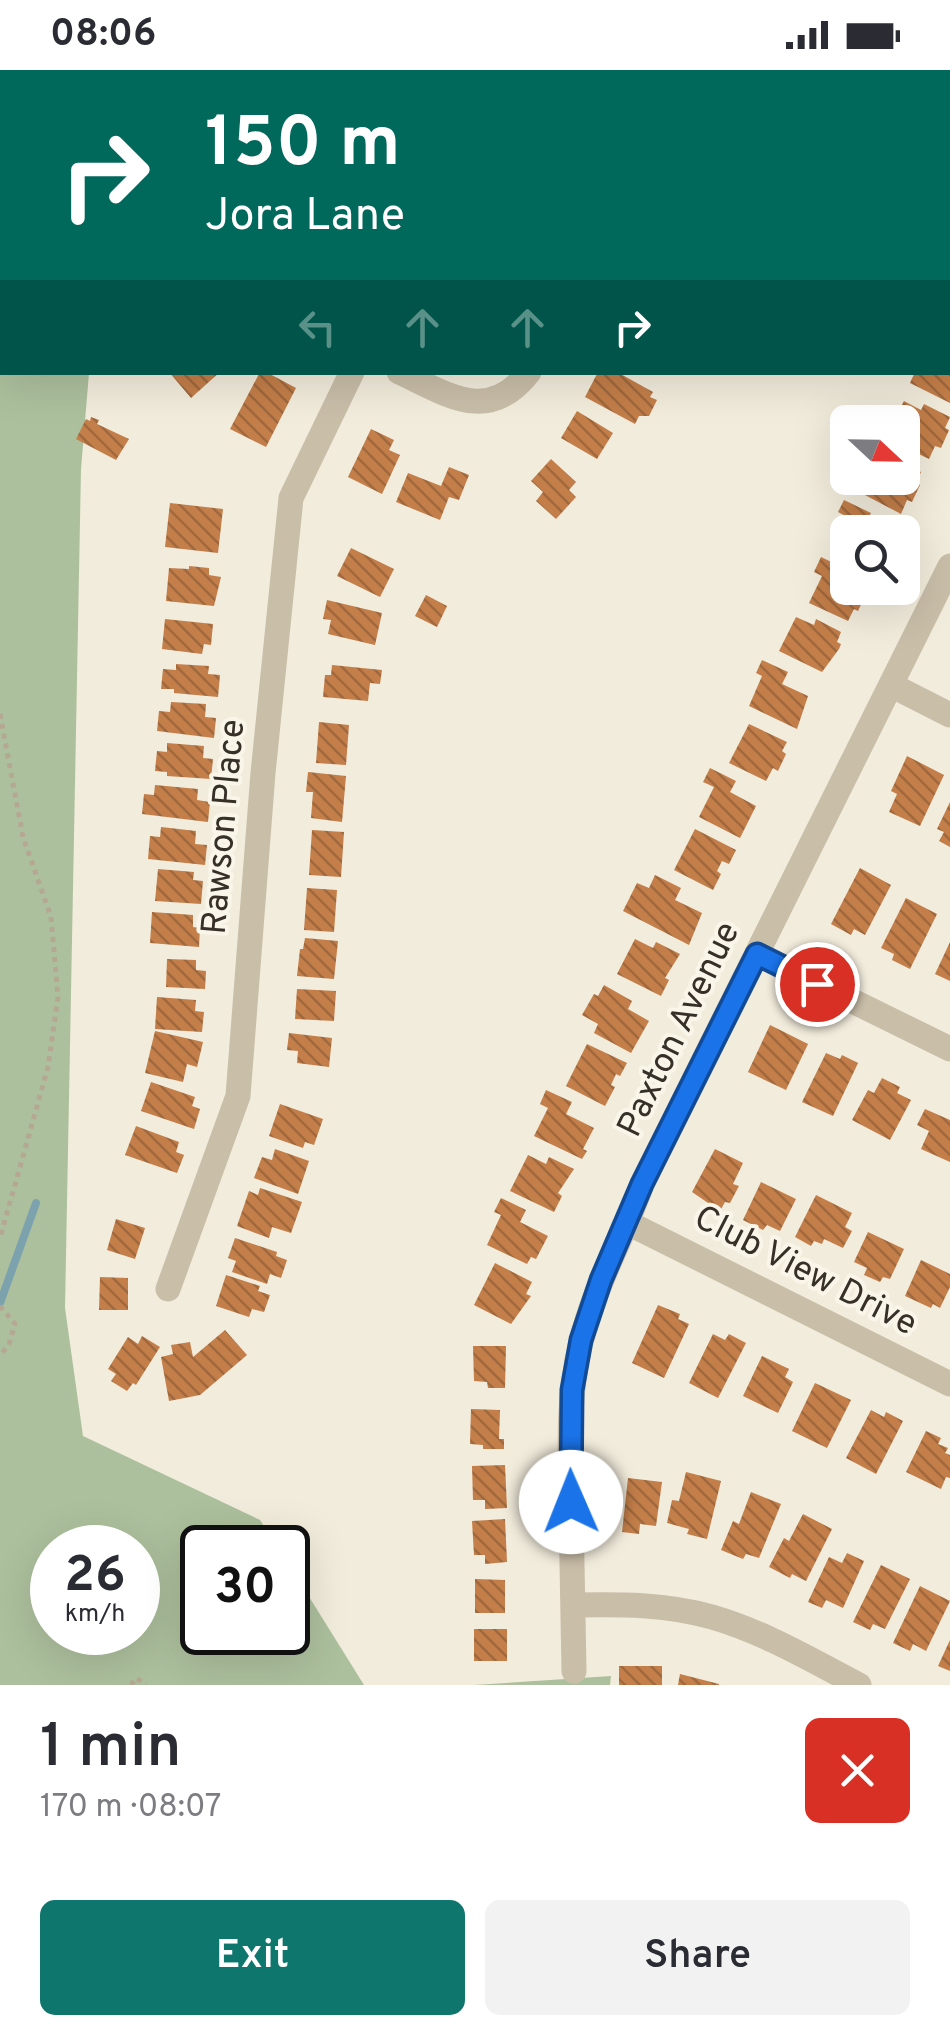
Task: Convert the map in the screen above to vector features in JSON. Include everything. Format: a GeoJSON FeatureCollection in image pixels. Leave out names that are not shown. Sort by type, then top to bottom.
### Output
{"type":"FeatureCollection","features":[{"type":"Feature","properties":{"kind":"street","name":"Rawson Place"},"geometry":{"type":"LineString","coordinates":[[168,1289],[238,1096],[263,773],[291,498],[351,375]]}},
{"type":"Feature","properties":{"kind":"street"},"geometry":{"type":"LineString","coordinates":[[406,375],[470,403],[503,397],[525,375]]}},
{"type":"Feature","properties":{"kind":"street","name":"Paxton Avenue"},"geometry":{"type":"LineString","coordinates":[[574,1671],[569,1434],[572,1390],[581,1340],[601,1280],[642,1184],[950,566]]}},
{"type":"Feature","properties":{"kind":"street"},"geometry":{"type":"LineString","coordinates":[[892,686],[950,714]]}},
{"type":"Feature","properties":{"kind":"street"},"geometry":{"type":"LineString","coordinates":[[757,954],[950,1049]]}},
{"type":"Feature","properties":{"kind":"street","name":"Club View Drive"},"geometry":{"type":"LineString","coordinates":[[628,1223],[950,1384]]}},
{"type":"Feature","properties":{"kind":"street"},"geometry":{"type":"LineString","coordinates":[[573,1604],[636,1604],[712,1617],[759,1634],[860,1685]]}},
{"type":"Feature","properties":{"kind":"path"},"geometry":{"type":"LineString","coordinates":[[0,714],[23,837],[51,917],[58,996],[48,1066],[0,1238]]}},
{"type":"Feature","properties":{"kind":"path"},"geometry":{"type":"LineString","coordinates":[[0,1306],[16,1324],[0,1356]]}},
{"type":"Feature","properties":{"kind":"path"},"geometry":{"type":"LineString","coordinates":[[131,1685],[136,1678],[146,1685]]}},
{"type":"Feature","properties":{"kind":"green space"},"geometry":{"type":"Polygon","coordinates":[[[0,375],[89,375],[81,469],[65,1308],[83,1436],[260,1520],[263,1525],[180,1525],[180,1655],[310,1655],[310,1598],[364,1685],[0,1685],[0,375]]]}},
{"type":"Feature","properties":{"kind":"green space"},"geometry":{"type":"Polygon","coordinates":[[[611,1676],[610,1685],[474,1685],[611,1676]]]}},
{"type":"Feature","properties":{"kind":"building"},"geometry":{"type":"Polygon","coordinates":[[[172,375],[217,375],[191,398],[172,375]]]}},
{"type":"Feature","properties":{"kind":"building"},"geometry":{"type":"Polygon","coordinates":[[[258,375],[272,375],[296,388],[266,447],[230,429],[258,375]]]}},
{"type":"Feature","properties":{"kind":"building"},"geometry":{"type":"Polygon","coordinates":[[[596,375],[622,375],[653,392],[650,397],[657,400],[649,416],[639,416],[635,424],[585,397],[596,375]]]}},
{"type":"Feature","properties":{"kind":"building"},"geometry":{"type":"Polygon","coordinates":[[[914,375],[950,375],[950,403],[910,383],[914,375]]]}},
{"type":"Feature","properties":{"kind":"building"},"geometry":{"type":"Polygon","coordinates":[[[924,404],[950,417],[941,448],[935,446],[929,459],[920,455],[920,409],[924,404]]]}},
{"type":"Feature","properties":{"kind":"building"},"geometry":{"type":"Polygon","coordinates":[[[577,411],[613,433],[597,459],[561,438],[577,411]]]}},
{"type":"Feature","properties":{"kind":"building"},"geometry":{"type":"Polygon","coordinates":[[[91,417],[99,420],[97,424],[129,439],[116,460],[76,439],[86,419],[90,421],[91,417]]]}},
{"type":"Feature","properties":{"kind":"building"},"geometry":{"type":"Polygon","coordinates":[[[371,429],[394,440],[389,450],[400,455],[382,494],[348,477],[371,429]]]}},
{"type":"Feature","properties":{"kind":"building"},"geometry":{"type":"Polygon","coordinates":[[[551,459],[576,482],[569,490],[576,497],[556,519],[536,501],[543,492],[531,481],[551,459]]]}},
{"type":"Feature","properties":{"kind":"building"},"geometry":{"type":"Polygon","coordinates":[[[449,467],[469,475],[459,500],[449,497],[440,520],[396,502],[408,473],[441,486],[449,467]]]}},
{"type":"Feature","properties":{"kind":"building"},"geometry":{"type":"Polygon","coordinates":[[[865,495],[915,495],[912,502],[907,500],[901,514],[865,495]]]}},
{"type":"Feature","properties":{"kind":"building"},"geometry":{"type":"Polygon","coordinates":[[[844,500],[871,513],[844,515],[838,512],[844,500]]]}},
{"type":"Feature","properties":{"kind":"building"},"geometry":{"type":"Polygon","coordinates":[[[170,503],[223,509],[218,553],[165,547],[170,503]]]}},
{"type":"Feature","properties":{"kind":"building"},"geometry":{"type":"Polygon","coordinates":[[[351,548],[394,569],[380,597],[337,576],[351,548]]]}},
{"type":"Feature","properties":{"kind":"building"},"geometry":{"type":"Polygon","coordinates":[[[821,557],[830,561],[830,605],[861,605],[848,621],[809,603],[822,576],[814,572],[821,557]]]}},
{"type":"Feature","properties":{"kind":"building"},"geometry":{"type":"Polygon","coordinates":[[[169,568],[209,568],[209,575],[221,577],[214,606],[166,601],[169,568]]]}},
{"type":"Feature","properties":{"kind":"building"},"geometry":{"type":"Polygon","coordinates":[[[426,595],[447,606],[437,627],[415,616],[426,595]]]}},
{"type":"Feature","properties":{"kind":"building"},"geometry":{"type":"Polygon","coordinates":[[[327,600],[382,613],[375,645],[328,634],[331,620],[323,619],[327,600]]]}},
{"type":"Feature","properties":{"kind":"building"},"geometry":{"type":"Polygon","coordinates":[[[796,617],[814,625],[816,619],[841,632],[839,649],[822,672],[779,651],[796,617]]]}},
{"type":"Feature","properties":{"kind":"building"},"geometry":{"type":"Polygon","coordinates":[[[165,619],[213,624],[211,645],[204,644],[202,654],[162,649],[165,619]]]}},
{"type":"Feature","properties":{"kind":"building"},"geometry":{"type":"Polygon","coordinates":[[[762,660],[788,672],[782,684],[808,696],[797,729],[749,706],[762,676],[756,673],[762,660]]]}},
{"type":"Feature","properties":{"kind":"building"},"geometry":{"type":"Polygon","coordinates":[[[176,664],[209,666],[208,674],[220,675],[218,697],[161,689],[163,669],[176,670],[176,664]]]}},
{"type":"Feature","properties":{"kind":"building"},"geometry":{"type":"Polygon","coordinates":[[[332,665],[382,670],[380,684],[370,683],[368,701],[323,697],[325,675],[331,675],[332,665]]]}},
{"type":"Feature","properties":{"kind":"building"},"geometry":{"type":"Polygon","coordinates":[[[171,702],[206,704],[205,717],[216,718],[214,738],[157,731],[159,711],[170,712],[171,702]]]}},
{"type":"Feature","properties":{"kind":"building"},"geometry":{"type":"Polygon","coordinates":[[[319,722],[349,725],[346,765],[316,763],[319,722]]]}},
{"type":"Feature","properties":{"kind":"building"},"geometry":{"type":"Polygon","coordinates":[[[749,724],[787,742],[778,771],[773,768],[766,781],[729,763],[749,724]]]}},
{"type":"Feature","properties":{"kind":"building"},"geometry":{"type":"Polygon","coordinates":[[[167,743],[204,746],[203,758],[213,759],[211,779],[167,776],[167,772],[155,771],[157,751],[167,752],[167,743]]]}},
{"type":"Feature","properties":{"kind":"building"},"geometry":{"type":"Polygon","coordinates":[[[907,756],[944,775],[920,826],[889,812],[897,794],[891,791],[907,756]]]}},
{"type":"Feature","properties":{"kind":"building"},"geometry":{"type":"Polygon","coordinates":[[[710,768],[736,781],[730,792],[756,806],[740,838],[699,817],[714,787],[703,782],[710,768]]]}},
{"type":"Feature","properties":{"kind":"building"},"geometry":{"type":"Polygon","coordinates":[[[308,772],[346,776],[342,822],[311,818],[313,792],[306,792],[308,772]]]}},
{"type":"Feature","properties":{"kind":"building"},"geometry":{"type":"Polygon","coordinates":[[[155,785],[198,789],[197,800],[210,802],[208,822],[142,814],[144,794],[154,795],[155,785]]]}},
{"type":"Feature","properties":{"kind":"building"},"geometry":{"type":"Polygon","coordinates":[[[950,802],[950,847],[939,841],[944,832],[937,829],[950,802]]]}},
{"type":"Feature","properties":{"kind":"building"},"geometry":{"type":"Polygon","coordinates":[[[161,827],[196,831],[195,844],[207,845],[205,865],[148,859],[150,836],[160,837],[161,827]]]}},
{"type":"Feature","properties":{"kind":"building"},"geometry":{"type":"Polygon","coordinates":[[[695,829],[736,850],[729,864],[722,861],[713,890],[674,870],[695,829]]]}},
{"type":"Feature","properties":{"kind":"building"},"geometry":{"type":"Polygon","coordinates":[[[312,830],[344,832],[341,877],[309,875],[312,830]]]}},
{"type":"Feature","properties":{"kind":"building"},"geometry":{"type":"Polygon","coordinates":[[[860,868],[891,885],[865,935],[854,929],[851,935],[831,924],[860,868]]]}},
{"type":"Feature","properties":{"kind":"building"},"geometry":{"type":"Polygon","coordinates":[[[158,869],[194,872],[193,880],[203,881],[201,904],[155,901],[158,869]]]}},
{"type":"Feature","properties":{"kind":"building"},"geometry":{"type":"Polygon","coordinates":[[[655,875],[681,888],[675,900],[702,913],[689,945],[623,911],[637,883],[649,888],[655,875]]]}},
{"type":"Feature","properties":{"kind":"building"},"geometry":{"type":"Polygon","coordinates":[[[307,888],[337,890],[334,932],[304,930],[307,888]]]}},
{"type":"Feature","properties":{"kind":"building"},"geometry":{"type":"Polygon","coordinates":[[[906,898],[937,914],[910,969],[892,960],[894,954],[881,948],[906,898]]]}},
{"type":"Feature","properties":{"kind":"building"},"geometry":{"type":"Polygon","coordinates":[[[152,912],[193,915],[193,927],[200,928],[199,947],[150,943],[152,912]]]}},
{"type":"Feature","properties":{"kind":"building"},"geometry":{"type":"Polygon","coordinates":[[[305,938],[338,941],[334,979],[297,976],[305,938]]]}},
{"type":"Feature","properties":{"kind":"building"},"geometry":{"type":"Polygon","coordinates":[[[635,939],[653,948],[656,942],[680,954],[665,978],[669,980],[661,996],[617,974],[635,939]]]}},
{"type":"Feature","properties":{"kind":"building"},"geometry":{"type":"Polygon","coordinates":[[[950,942],[950,981],[935,974],[950,942]]]}},
{"type":"Feature","properties":{"kind":"building"},"geometry":{"type":"Polygon","coordinates":[[[167,959],[196,960],[196,970],[206,971],[205,989],[166,987],[167,959]]]}},
{"type":"Feature","properties":{"kind":"building"},"geometry":{"type":"Polygon","coordinates":[[[604,985],[632,1001],[628,1009],[649,1021],[631,1053],[594,1033],[598,1024],[582,1015],[604,985]]]}},
{"type":"Feature","properties":{"kind":"building"},"geometry":{"type":"Polygon","coordinates":[[[297,989],[336,991],[334,1021],[295,1019],[297,989]]]}},
{"type":"Feature","properties":{"kind":"building"},"geometry":{"type":"Polygon","coordinates":[[[157,997],[196,1000],[195,1011],[204,1012],[202,1032],[155,1029],[157,997]]]}},
{"type":"Feature","properties":{"kind":"building"},"geometry":{"type":"Polygon","coordinates":[[[770,1025],[808,1044],[786,1090],[748,1072],[770,1025]]]}},
{"type":"Feature","properties":{"kind":"building"},"geometry":{"type":"Polygon","coordinates":[[[155,1031],[203,1042],[197,1067],[187,1064],[183,1082],[145,1073],[155,1031]]]}},
{"type":"Feature","properties":{"kind":"building"},"geometry":{"type":"Polygon","coordinates":[[[289,1033],[332,1038],[329,1067],[297,1063],[298,1051],[287,1050],[289,1033]]]}},
{"type":"Feature","properties":{"kind":"building"},"geometry":{"type":"Polygon","coordinates":[[[587,1044],[627,1063],[620,1076],[616,1074],[611,1085],[615,1087],[605,1106],[566,1086],[587,1044]]]}},
{"type":"Feature","properties":{"kind":"building"},"geometry":{"type":"Polygon","coordinates":[[[826,1053],[858,1063],[833,1116],[802,1102],[826,1053]]]}},
{"type":"Feature","properties":{"kind":"building"},"geometry":{"type":"Polygon","coordinates":[[[882,1078],[900,1087],[897,1093],[911,1100],[890,1140],[852,1120],[868,1090],[874,1093],[882,1078]]]}},
{"type":"Feature","properties":{"kind":"building"},"geometry":{"type":"Polygon","coordinates":[[[151,1082],[195,1097],[192,1106],[200,1109],[194,1129],[141,1111],[151,1082]]]}},
{"type":"Feature","properties":{"kind":"building"},"geometry":{"type":"Polygon","coordinates":[[[546,1090],[572,1102],[566,1114],[594,1128],[582,1159],[534,1136],[548,1108],[540,1104],[546,1090]]]}},
{"type":"Feature","properties":{"kind":"building"},"geometry":{"type":"Polygon","coordinates":[[[280,1104],[323,1119],[314,1145],[305,1142],[303,1148],[269,1136],[280,1104]]]}},
{"type":"Feature","properties":{"kind":"building"},"geometry":{"type":"Polygon","coordinates":[[[925,1109],[950,1120],[950,1162],[921,1149],[929,1131],[917,1125],[925,1109]]]}},
{"type":"Feature","properties":{"kind":"building"},"geometry":{"type":"Polygon","coordinates":[[[136,1126],[179,1142],[176,1152],[184,1155],[177,1173],[125,1155],[136,1126]]]}},
{"type":"Feature","properties":{"kind":"building"},"geometry":{"type":"Polygon","coordinates":[[[275,1149],[309,1161],[298,1194],[254,1178],[262,1157],[272,1160],[275,1149]]]}},
{"type":"Feature","properties":{"kind":"building"},"geometry":{"type":"Polygon","coordinates":[[[715,1149],[743,1163],[733,1184],[739,1186],[730,1203],[725,1202],[720,1211],[692,1192],[715,1149]]]}},
{"type":"Feature","properties":{"kind":"building"},"geometry":{"type":"Polygon","coordinates":[[[528,1155],[546,1164],[549,1157],[574,1169],[558,1193],[562,1196],[554,1212],[510,1191],[528,1155]]]}},
{"type":"Feature","properties":{"kind":"building"},"geometry":{"type":"Polygon","coordinates":[[[761,1182],[796,1199],[780,1231],[767,1225],[763,1230],[743,1220],[761,1182]]]}},
{"type":"Feature","properties":{"kind":"building"},"geometry":{"type":"Polygon","coordinates":[[[260,1188],[302,1202],[291,1233],[272,1227],[269,1238],[237,1226],[249,1191],[258,1195],[260,1188]]]}},
{"type":"Feature","properties":{"kind":"building"},"geometry":{"type":"Polygon","coordinates":[[[816,1195],[852,1213],[845,1227],[852,1231],[843,1248],[824,1239],[822,1244],[814,1241],[811,1246],[795,1237],[816,1195]]]}},
{"type":"Feature","properties":{"kind":"building"},"geometry":{"type":"Polygon","coordinates":[[[501,1198],[526,1210],[520,1222],[548,1236],[536,1259],[531,1257],[527,1264],[487,1245],[501,1215],[494,1212],[501,1198]]]}},
{"type":"Feature","properties":{"kind":"building"},"geometry":{"type":"Polygon","coordinates":[[[116,1219],[145,1228],[135,1259],[107,1250],[116,1219]]]}},
{"type":"Feature","properties":{"kind":"building"},"geometry":{"type":"Polygon","coordinates":[[[868,1232],[904,1249],[890,1279],[883,1277],[880,1282],[864,1275],[867,1268],[854,1262],[868,1232]]]}},
{"type":"Feature","properties":{"kind":"building"},"geometry":{"type":"Polygon","coordinates":[[[235,1238],[277,1252],[276,1256],[287,1260],[281,1278],[270,1274],[267,1284],[232,1272],[236,1261],[228,1258],[235,1238]]]}},
{"type":"Feature","properties":{"kind":"building"},"geometry":{"type":"Polygon","coordinates":[[[921,1260],[950,1274],[950,1287],[940,1308],[905,1296],[921,1260]]]}},
{"type":"Feature","properties":{"kind":"building"},"geometry":{"type":"Polygon","coordinates":[[[495,1263],[532,1282],[526,1294],[531,1296],[511,1324],[474,1305],[495,1263]]]}},
{"type":"Feature","properties":{"kind":"building"},"geometry":{"type":"Polygon","coordinates":[[[226,1275],[260,1286],[258,1291],[270,1295],[264,1312],[252,1309],[249,1317],[216,1306],[226,1275]]]}},
{"type":"Feature","properties":{"kind":"building"},"geometry":{"type":"Polygon","coordinates":[[[100,1277],[128,1278],[128,1310],[99,1310],[100,1277]]]}},
{"type":"Feature","properties":{"kind":"building"},"geometry":{"type":"Polygon","coordinates":[[[658,1305],[680,1314],[678,1319],[689,1324],[664,1378],[632,1363],[658,1305]]]}},
{"type":"Feature","properties":{"kind":"building"},"geometry":{"type":"Polygon","coordinates":[[[225,1330],[247,1355],[200,1395],[169,1401],[161,1357],[173,1354],[171,1345],[190,1342],[193,1357],[225,1330]]]}},
{"type":"Feature","properties":{"kind":"building"},"geometry":{"type":"Polygon","coordinates":[[[713,1334],[725,1340],[729,1334],[746,1343],[718,1398],[689,1383],[713,1334]]]}},
{"type":"Feature","properties":{"kind":"building"},"geometry":{"type":"Polygon","coordinates":[[[142,1336],[160,1347],[136,1385],[133,1383],[127,1391],[111,1381],[116,1374],[108,1369],[128,1337],[138,1344],[142,1336]]]}},
{"type":"Feature","properties":{"kind":"building"},"geometry":{"type":"Polygon","coordinates":[[[473,1346],[506,1346],[505,1388],[488,1388],[487,1382],[474,1381],[473,1346]]]}},
{"type":"Feature","properties":{"kind":"building"},"geometry":{"type":"Polygon","coordinates":[[[762,1356],[789,1369],[785,1377],[793,1382],[778,1413],[743,1396],[762,1356]]]}},
{"type":"Feature","properties":{"kind":"building"},"geometry":{"type":"Polygon","coordinates":[[[815,1383],[851,1400],[827,1448],[792,1431],[815,1383]]]}},
{"type":"Feature","properties":{"kind":"building"},"geometry":{"type":"Polygon","coordinates":[[[471,1409],[500,1410],[499,1439],[504,1439],[504,1449],[483,1449],[483,1445],[470,1444],[471,1409]]]}},
{"type":"Feature","properties":{"kind":"building"},"geometry":{"type":"Polygon","coordinates":[[[871,1410],[903,1421],[876,1474],[846,1458],[871,1410]]]}},
{"type":"Feature","properties":{"kind":"building"},"geometry":{"type":"Polygon","coordinates":[[[926,1431],[941,1438],[938,1444],[948,1448],[945,1453],[950,1455],[950,1478],[946,1477],[941,1489],[906,1472],[926,1431]]]}},
{"type":"Feature","properties":{"kind":"building"},"geometry":{"type":"Polygon","coordinates":[[[505,1465],[507,1508],[485,1509],[485,1500],[473,1500],[472,1466],[505,1465]]]}},
{"type":"Feature","properties":{"kind":"building"},"geometry":{"type":"Polygon","coordinates":[[[686,1472],[721,1481],[707,1539],[667,1523],[672,1500],[679,1501],[686,1472]]]}},
{"type":"Feature","properties":{"kind":"building"},"geometry":{"type":"Polygon","coordinates":[[[628,1478],[662,1482],[656,1526],[640,1524],[639,1534],[622,1532],[628,1478]]]}},
{"type":"Feature","properties":{"kind":"building"},"geometry":{"type":"Polygon","coordinates":[[[751,1492],[781,1504],[759,1558],[746,1554],[743,1559],[721,1550],[733,1521],[739,1524],[751,1492]]]}},
{"type":"Feature","properties":{"kind":"building"},"geometry":{"type":"Polygon","coordinates":[[[803,1514],[832,1529],[806,1581],[769,1567],[784,1538],[789,1541],[803,1514]]]}},
{"type":"Feature","properties":{"kind":"building"},"geometry":{"type":"Polygon","coordinates":[[[505,1519],[507,1562],[485,1564],[485,1555],[474,1555],[472,1521],[505,1519]]]}},
{"type":"Feature","properties":{"kind":"building"},"geometry":{"type":"Polygon","coordinates":[[[847,1553],[864,1561],[843,1608],[826,1600],[822,1608],[808,1602],[829,1557],[842,1563],[847,1553]]]}},
{"type":"Feature","properties":{"kind":"building"},"geometry":{"type":"Polygon","coordinates":[[[881,1565],[910,1579],[885,1629],[873,1624],[870,1630],[853,1622],[881,1565]]]}},
{"type":"Feature","properties":{"kind":"building"},"geometry":{"type":"Polygon","coordinates":[[[475,1579],[505,1580],[505,1613],[475,1613],[475,1579]]]}},
{"type":"Feature","properties":{"kind":"building"},"geometry":{"type":"Polygon","coordinates":[[[920,1586],[950,1601],[926,1651],[913,1644],[910,1651],[893,1643],[920,1586]]]}},
{"type":"Feature","properties":{"kind":"building"},"geometry":{"type":"Polygon","coordinates":[[[474,1629],[507,1629],[507,1661],[474,1661],[474,1629]]]}},
{"type":"Feature","properties":{"kind":"building"},"geometry":{"type":"Polygon","coordinates":[[[950,1640],[950,1671],[938,1666],[950,1640]]]}},
{"type":"Feature","properties":{"kind":"building"},"geometry":{"type":"Polygon","coordinates":[[[619,1666],[662,1666],[662,1685],[619,1685],[619,1666]]]}},
{"type":"Feature","properties":{"kind":"building"},"geometry":{"type":"Polygon","coordinates":[[[680,1674],[719,1684],[719,1685],[678,1685],[680,1674]]]}},
{"type":"Feature","properties":{"kind":"waterway"},"geometry":{"type":"LineString","coordinates":[[0,1303],[36,1203]]}},
{"type":"Feature","properties":{"kind":"route"},"geometry":{"type":"LineString","coordinates":[[571,1502],[569,1434],[581,1340],[601,1280],[642,1184],[757,954],[817,984]]}}]}
